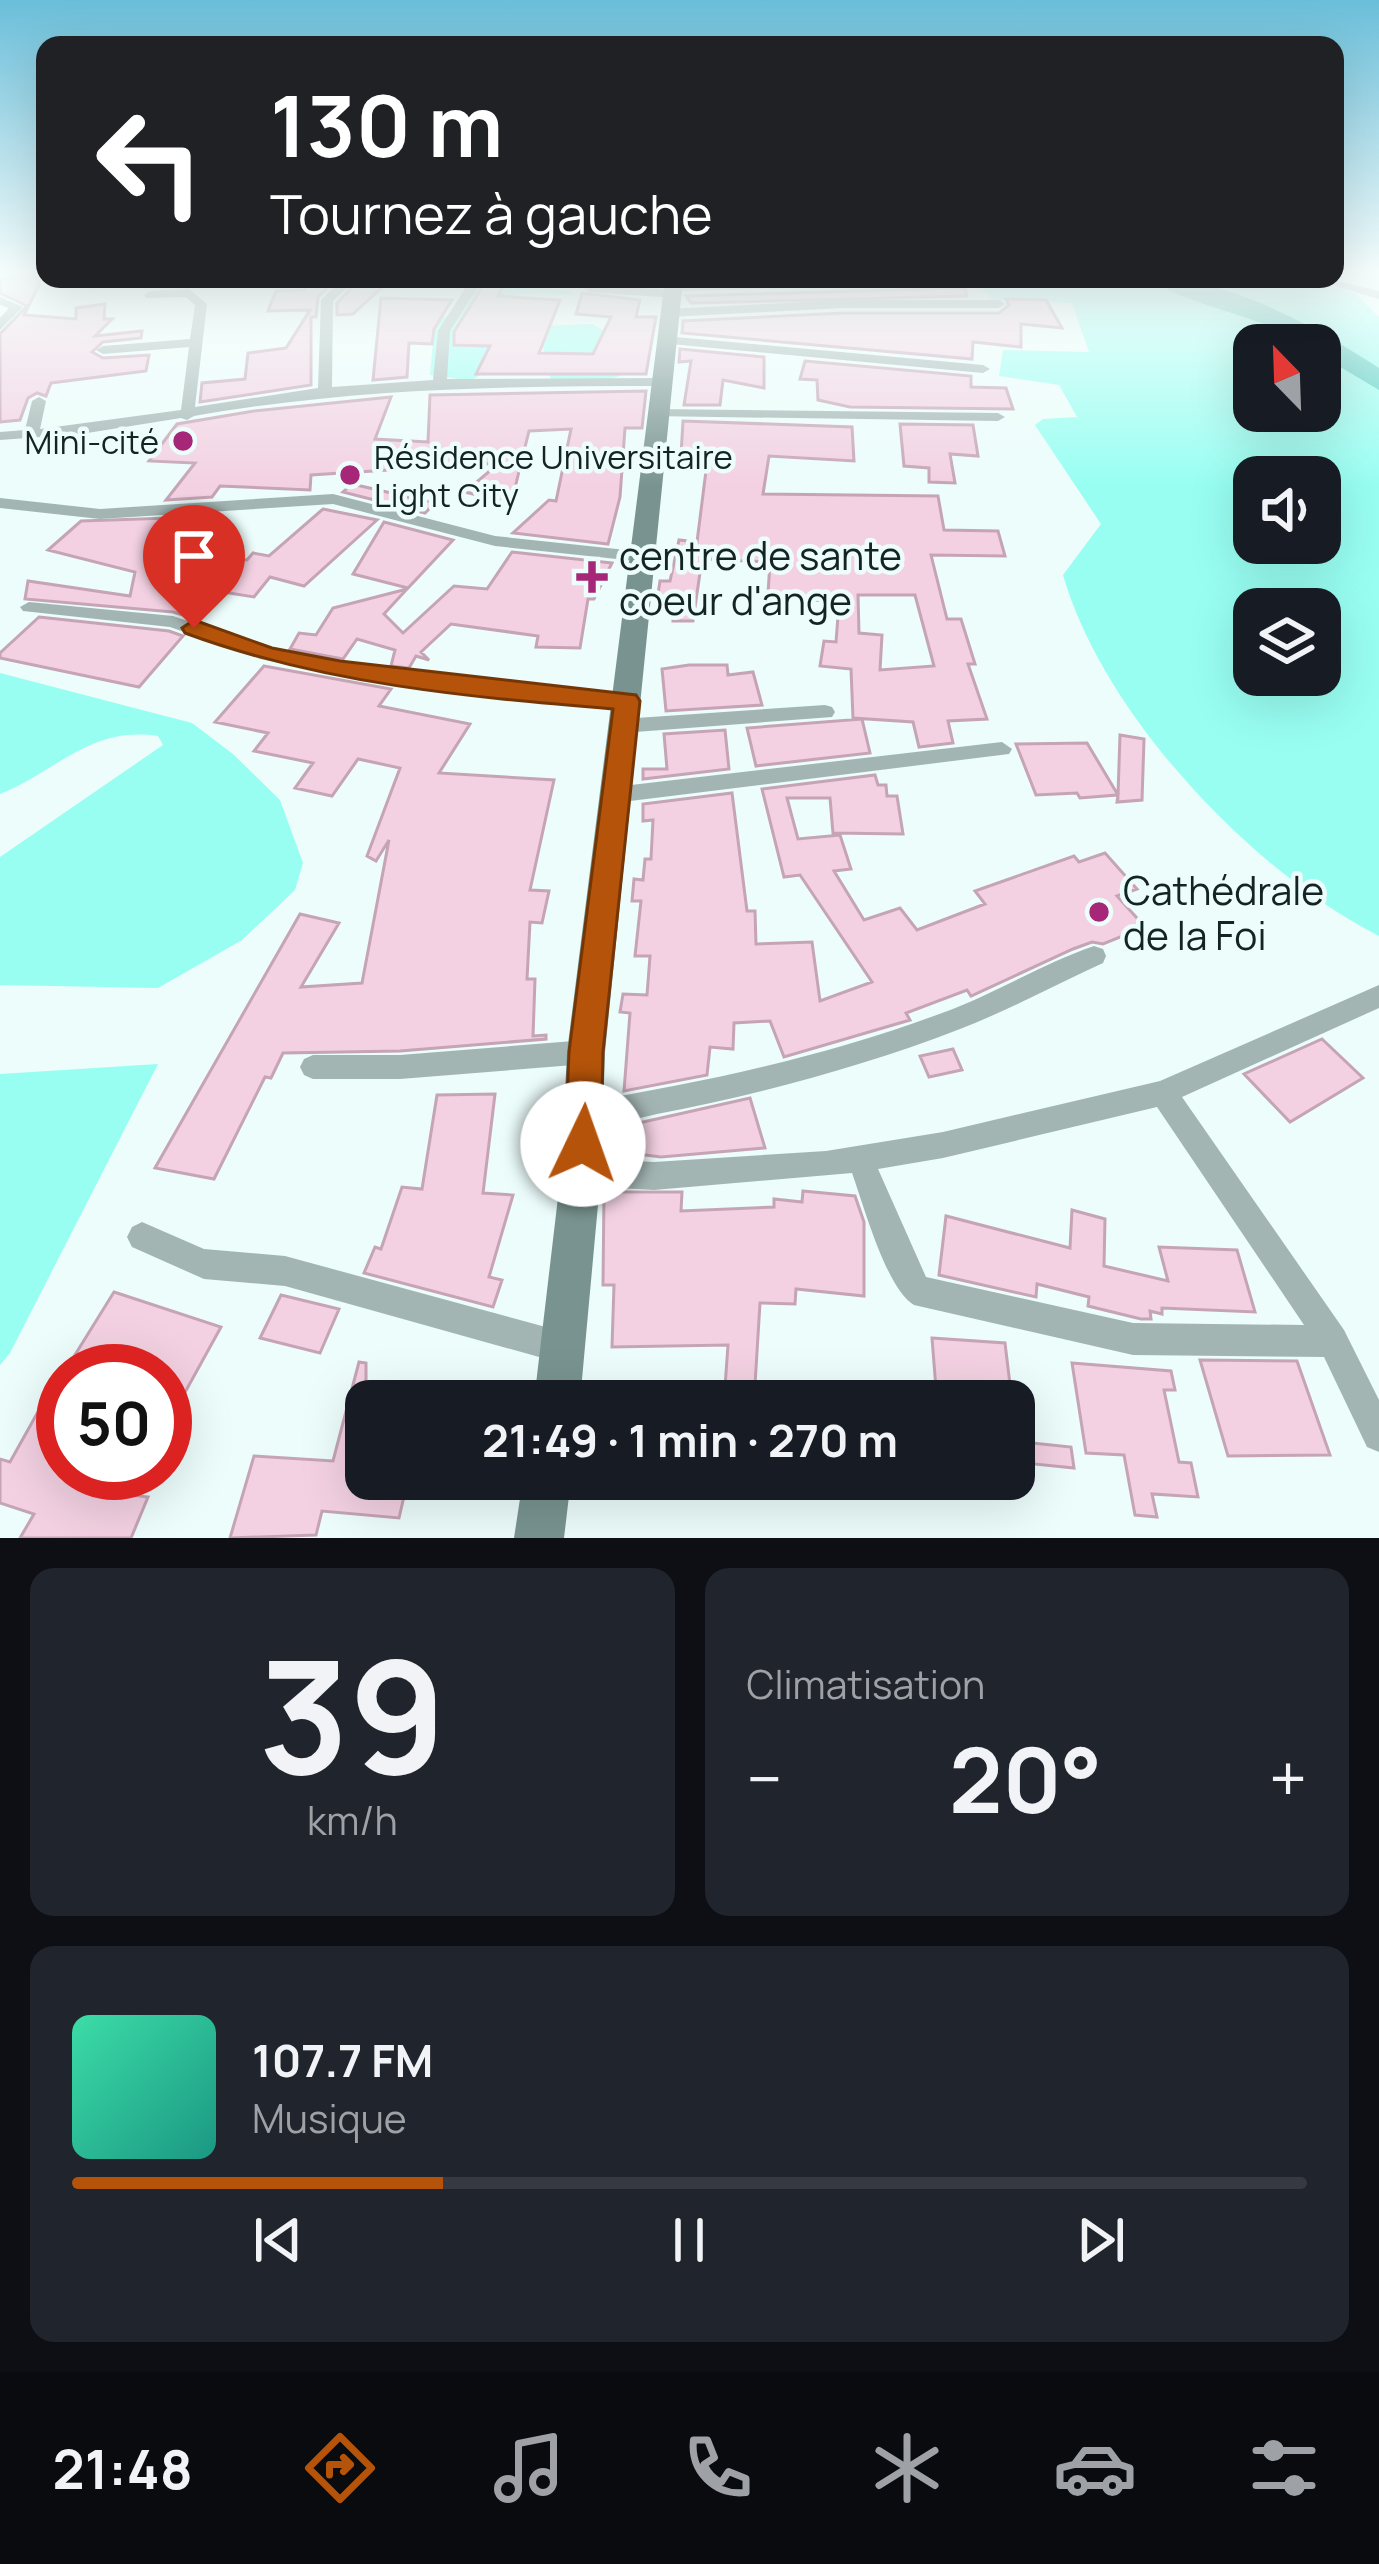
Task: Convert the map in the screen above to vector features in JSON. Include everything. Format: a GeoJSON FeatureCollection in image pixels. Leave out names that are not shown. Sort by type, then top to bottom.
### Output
{"type":"FeatureCollection","features":[{"type":"Feature","properties":{"kind":"main road"},"geometry":{"type":"LineString","coordinates":[[560,1380],[585,1115],[586,1052],[645,556],[665,343]]}},
{"type":"Feature","properties":{"kind":"main road"},"geometry":{"type":"LineString","coordinates":[[539,1538],[544,1500]]}},
{"type":"Feature","properties":{"kind":"street"},"geometry":{"type":"LineString","coordinates":[[325,392],[326,343]]}},
{"type":"Feature","properties":{"kind":"street"},"geometry":{"type":"LineString","coordinates":[[440,384],[443,343]]}},
{"type":"Feature","properties":{"kind":"street"},"geometry":{"type":"LineString","coordinates":[[695,343],[983,369]]}},
{"type":"Feature","properties":{"kind":"street"},"geometry":{"type":"LineString","coordinates":[[103,350],[194,344],[187,416]]}},
{"type":"Feature","properties":{"kind":"street"},"geometry":{"type":"LineString","coordinates":[[0,436],[187,416],[325,392],[440,384],[660,382]]}},
{"type":"Feature","properties":{"kind":"street"},"geometry":{"type":"LineString","coordinates":[[31,435],[39,401]]}},
{"type":"Feature","properties":{"kind":"street"},"geometry":{"type":"LineString","coordinates":[[656,413],[998,416]]}},
{"type":"Feature","properties":{"kind":"street"},"geometry":{"type":"LineString","coordinates":[[0,502],[100,514],[333,499],[495,541],[645,556]]}},
{"type":"Feature","properties":{"kind":"street"},"geometry":{"type":"LineString","coordinates":[[29,608],[173,622],[267,655],[624,713],[825,712]]}},
{"type":"Feature","properties":{"kind":"street"},"geometry":{"type":"LineString","coordinates":[[614,795],[1002,749]]}},
{"type":"Feature","properties":{"kind":"street"},"geometry":{"type":"LineString","coordinates":[[585,1115],[684,1099],[788,1073],[948,1022],[1094,956]]}},
{"type":"Feature","properties":{"kind":"street"},"geometry":{"type":"LineString","coordinates":[[580,1172],[654,1176],[861,1160],[1163,1094],[1379,996]]}},
{"type":"Feature","properties":{"kind":"street"},"geometry":{"type":"LineString","coordinates":[[313,1067],[400,1067],[586,1052]]}},
{"type":"Feature","properties":{"kind":"street"},"geometry":{"type":"LineString","coordinates":[[1163,1094],[1333,1341],[1379,1436]]}},
{"type":"Feature","properties":{"kind":"street"},"geometry":{"type":"LineString","coordinates":[[861,1160],[905,1271],[914,1288],[925,1294],[1133,1339],[1333,1341]]}},
{"type":"Feature","properties":{"kind":"street"},"geometry":{"type":"LineString","coordinates":[[142,1237],[206,1265],[288,1269],[564,1348]]}},
{"type":"Feature","properties":{"kind":"shaded area"},"geometry":{"type":"Polygon","coordinates":[[[433,343],[619,343],[633,372],[600,382],[551,381],[542,344],[512,354],[471,381],[430,375],[433,343]]]}},
{"type":"Feature","properties":{"kind":"shaded area"},"geometry":{"type":"Polygon","coordinates":[[[1086,343],[1233,343],[1233,432],[1341,432],[1341,343],[1379,343],[1379,936],[1330,908],[1233,830],[1147,733],[1111,681],[1083,628],[1063,575],[1101,524],[1035,425],[1043,419],[1077,417],[1059,385],[999,376],[1003,350],[1089,352],[1086,343]]]}},
{"type":"Feature","properties":{"kind":"shaded area"},"geometry":{"type":"Polygon","coordinates":[[[0,673],[192,723],[233,754],[280,800],[303,863],[295,890],[242,940],[158,988],[0,985],[0,857],[163,745],[158,736],[113,737],[0,794],[0,673]]]}},
{"type":"Feature","properties":{"kind":"shaded area"},"geometry":{"type":"Polygon","coordinates":[[[158,1064],[10,1353],[0,1365],[0,1074],[158,1064]]]}},
{"type":"Feature","properties":{"kind":"building"},"geometry":{"type":"Polygon","coordinates":[[[0,343],[102,343],[92,352],[103,358],[149,355],[146,371],[51,383],[46,396],[37,393],[28,398],[20,420],[0,422],[0,343]]]}},
{"type":"Feature","properties":{"kind":"building"},"geometry":{"type":"Polygon","coordinates":[[[289,343],[311,343],[311,385],[200,402],[202,383],[245,379],[248,353],[286,348],[289,343]]]}},
{"type":"Feature","properties":{"kind":"building"},"geometry":{"type":"Polygon","coordinates":[[[377,343],[432,343],[409,343],[407,377],[373,380],[377,343]]]}},
{"type":"Feature","properties":{"kind":"building"},"geometry":{"type":"Polygon","coordinates":[[[543,343],[539,353],[593,354],[598,343],[651,343],[646,374],[476,374],[490,346],[454,345],[543,343]]]}},
{"type":"Feature","properties":{"kind":"building"},"geometry":{"type":"Polygon","coordinates":[[[791,343],[973,343],[972,359],[791,343]]]}},
{"type":"Feature","properties":{"kind":"building"},"geometry":{"type":"Polygon","coordinates":[[[680,349],[764,357],[764,388],[723,380],[720,405],[684,405],[691,361],[679,362],[680,349]]]}},
{"type":"Feature","properties":{"kind":"building"},"geometry":{"type":"Polygon","coordinates":[[[805,361],[971,376],[971,387],[1006,388],[1013,409],[850,407],[818,400],[817,380],[800,379],[805,361]]]}},
{"type":"Feature","properties":{"kind":"building"},"geometry":{"type":"Polygon","coordinates":[[[646,391],[642,428],[625,428],[620,497],[608,544],[513,533],[549,500],[556,501],[571,429],[529,431],[511,504],[465,492],[499,463],[311,475],[310,490],[220,486],[212,497],[166,500],[195,463],[149,461],[177,424],[254,411],[391,397],[375,439],[428,442],[430,395],[646,391]]]}},
{"type":"Feature","properties":{"kind":"building"},"geometry":{"type":"Polygon","coordinates":[[[683,421],[852,427],[854,461],[769,456],[763,494],[938,496],[944,530],[998,531],[1005,556],[931,555],[947,619],[961,619],[975,664],[968,664],[987,719],[948,721],[953,743],[919,747],[913,722],[853,718],[851,669],[820,666],[824,641],[836,642],[839,603],[768,594],[770,562],[702,559],[693,621],[673,621],[673,601],[657,600],[660,581],[670,581],[679,540],[697,542],[708,455],[681,455],[683,421]],[[858,595],[859,633],[882,635],[880,670],[934,666],[915,595],[858,595]]]}},
{"type":"Feature","properties":{"kind":"building"},"geometry":{"type":"Polygon","coordinates":[[[900,424],[973,425],[978,456],[950,454],[955,483],[929,482],[929,468],[904,466],[900,424]]]}},
{"type":"Feature","properties":{"kind":"building"},"geometry":{"type":"Polygon","coordinates":[[[352,484],[435,503],[425,513],[343,492],[352,484]]]}},
{"type":"Feature","properties":{"kind":"building"},"geometry":{"type":"Polygon","coordinates":[[[323,509],[377,520],[304,586],[270,577],[254,597],[210,590],[193,618],[173,612],[25,599],[28,581],[130,596],[135,572],[48,550],[81,521],[198,517],[178,546],[206,546],[201,555],[247,560],[253,553],[269,556],[323,509]]]}},
{"type":"Feature","properties":{"kind":"building"},"geometry":{"type":"Polygon","coordinates":[[[384,522],[453,540],[408,588],[353,574],[384,522]]]}},
{"type":"Feature","properties":{"kind":"building"},"geometry":{"type":"Polygon","coordinates":[[[512,552],[612,563],[594,599],[588,599],[580,648],[536,647],[538,636],[451,624],[421,652],[429,660],[416,656],[409,668],[391,666],[395,650],[357,639],[343,659],[290,649],[299,633],[316,635],[333,608],[407,589],[384,614],[403,633],[454,586],[487,589],[512,552]]]}},
{"type":"Feature","properties":{"kind":"building"},"geometry":{"type":"Polygon","coordinates":[[[39,617],[183,636],[139,687],[0,658],[39,617]]]}},
{"type":"Feature","properties":{"kind":"building"},"geometry":{"type":"Polygon","coordinates":[[[727,665],[728,675],[753,672],[762,705],[666,711],[662,669],[727,665]]]}},
{"type":"Feature","properties":{"kind":"building"},"geometry":{"type":"Polygon","coordinates":[[[264,666],[391,689],[379,706],[470,724],[439,773],[554,780],[530,890],[549,891],[542,923],[530,922],[527,979],[535,979],[533,1036],[546,1035],[546,1039],[400,1051],[283,1053],[271,1078],[265,1077],[214,1179],[155,1168],[300,914],[339,923],[301,987],[362,983],[389,840],[376,861],[367,856],[400,768],[358,759],[332,796],[295,788],[313,763],[254,751],[268,733],[215,722],[264,666]]]}},
{"type":"Feature","properties":{"kind":"building"},"geometry":{"type":"Polygon","coordinates":[[[862,719],[870,753],[756,766],[747,728],[862,719]]]}},
{"type":"Feature","properties":{"kind":"building"},"geometry":{"type":"Polygon","coordinates":[[[725,730],[729,769],[643,779],[643,769],[667,769],[664,734],[725,730]]]}},
{"type":"Feature","properties":{"kind":"building"},"geometry":{"type":"Polygon","coordinates":[[[1120,735],[1144,739],[1142,800],[1117,802],[1120,735]]]}},
{"type":"Feature","properties":{"kind":"building"},"geometry":{"type":"Polygon","coordinates":[[[1087,743],[1118,795],[1036,795],[1016,744],[1087,743]]]}},
{"type":"Feature","properties":{"kind":"building"},"geometry":{"type":"Polygon","coordinates":[[[875,775],[878,785],[886,785],[887,796],[897,796],[903,834],[833,833],[830,798],[787,798],[798,839],[840,835],[851,869],[834,871],[864,920],[900,908],[917,930],[985,904],[975,891],[1074,856],[1079,862],[1105,853],[1137,889],[1117,896],[1145,927],[1103,944],[1092,942],[1073,949],[971,996],[967,990],[906,1013],[910,1020],[784,1057],[770,1021],[734,1023],[733,1049],[710,1047],[707,1075],[624,1091],[630,1013],[620,1012],[623,994],[647,995],[650,956],[635,956],[641,901],[632,901],[634,879],[643,880],[645,859],[651,859],[653,820],[643,821],[643,804],[732,793],[747,911],[755,911],[756,944],[812,942],[820,1001],[872,982],[800,875],[784,877],[762,789],[875,775]]]}},
{"type":"Feature","properties":{"kind":"building"},"geometry":{"type":"Polygon","coordinates":[[[1322,1039],[1363,1078],[1290,1122],[1244,1074],[1322,1039]]]}},
{"type":"Feature","properties":{"kind":"building"},"geometry":{"type":"Polygon","coordinates":[[[953,1049],[962,1070],[929,1077],[920,1056],[953,1049]]]}},
{"type":"Feature","properties":{"kind":"building"},"geometry":{"type":"Polygon","coordinates":[[[495,1094],[483,1193],[513,1195],[489,1277],[502,1280],[493,1307],[364,1273],[375,1247],[381,1249],[402,1187],[422,1189],[437,1095],[495,1094]]]}},
{"type":"Feature","properties":{"kind":"building"},"geometry":{"type":"Polygon","coordinates":[[[750,1098],[765,1148],[661,1157],[621,1152],[621,1127],[750,1098]]]}},
{"type":"Feature","properties":{"kind":"building"},"geometry":{"type":"Polygon","coordinates":[[[803,1191],[855,1196],[864,1222],[864,1296],[796,1289],[795,1304],[760,1303],[755,1380],[726,1380],[728,1345],[612,1347],[614,1285],[603,1285],[604,1192],[682,1192],[681,1211],[774,1207],[774,1199],[802,1202],[803,1191]]]}},
{"type":"Feature","properties":{"kind":"building"},"geometry":{"type":"Polygon","coordinates":[[[1072,1210],[1105,1219],[1104,1266],[1168,1281],[1159,1247],[1237,1250],[1255,1312],[1162,1308],[1162,1314],[1150,1311],[1151,1319],[1141,1319],[1088,1306],[1089,1297],[1037,1284],[1036,1297],[939,1275],[946,1216],[1070,1248],[1072,1210]]]}},
{"type":"Feature","properties":{"kind":"building"},"geometry":{"type":"Polygon","coordinates":[[[114,1292],[221,1327],[192,1380],[192,1344],[82,1344],[114,1292]]]}},
{"type":"Feature","properties":{"kind":"building"},"geometry":{"type":"Polygon","coordinates":[[[281,1295],[339,1309],[320,1353],[260,1338],[281,1295]]]}},
{"type":"Feature","properties":{"kind":"building"},"geometry":{"type":"Polygon","coordinates":[[[932,1338],[1005,1343],[1009,1380],[935,1380],[932,1338]]]}},
{"type":"Feature","properties":{"kind":"building"},"geometry":{"type":"Polygon","coordinates":[[[1200,1360],[1297,1361],[1330,1455],[1228,1456],[1200,1360]]]}},
{"type":"Feature","properties":{"kind":"building"},"geometry":{"type":"Polygon","coordinates":[[[359,1362],[366,1363],[366,1380],[354,1380],[359,1362]]]}},
{"type":"Feature","properties":{"kind":"building"},"geometry":{"type":"Polygon","coordinates":[[[1072,1363],[1171,1371],[1175,1390],[1164,1390],[1179,1462],[1191,1463],[1198,1497],[1152,1494],[1157,1517],[1135,1515],[1124,1455],[1086,1453],[1072,1363]]]}},
{"type":"Feature","properties":{"kind":"building"},"geometry":{"type":"Polygon","coordinates":[[[36,1415],[36,1500],[147,1500],[131,1538],[20,1538],[34,1514],[0,1503],[0,1459],[10,1462],[36,1415]]]}},
{"type":"Feature","properties":{"kind":"building"},"geometry":{"type":"Polygon","coordinates":[[[345,1415],[345,1500],[403,1500],[399,1518],[322,1511],[316,1535],[230,1538],[254,1456],[333,1461],[345,1415]]]}},
{"type":"Feature","properties":{"kind":"building"},"geometry":{"type":"Polygon","coordinates":[[[1035,1443],[1071,1447],[1074,1468],[1035,1464],[1035,1443]]]}},
{"type":"Feature","properties":{"kind":"waterway"},"geometry":{"type":"LineString","coordinates":[[1321,343],[1379,381]]}},
{"type":"Feature","properties":{"kind":"place","name":"Mini-cité"},"geometry":{"type":"Point","coordinates":[183,441]}},
{"type":"Feature","properties":{"kind":"place","name":"Résidence Universitaire Light City"},"geometry":{"type":"Point","coordinates":[350,475]}},
{"type":"Feature","properties":{"kind":"place","name":"centre de sante coeur d'ange"},"geometry":{"type":"Point","coordinates":[592,577]}},
{"type":"Feature","properties":{"kind":"place","name":"Cathédrale de la Foi"},"geometry":{"type":"Point","coordinates":[1099,912]}},
{"type":"Feature","properties":{"kind":"route"},"geometry":{"type":"LineString","coordinates":[[194,628],[267,655],[340,669],[490,690],[627,701],[586,1052],[583,1144]]}}]}
